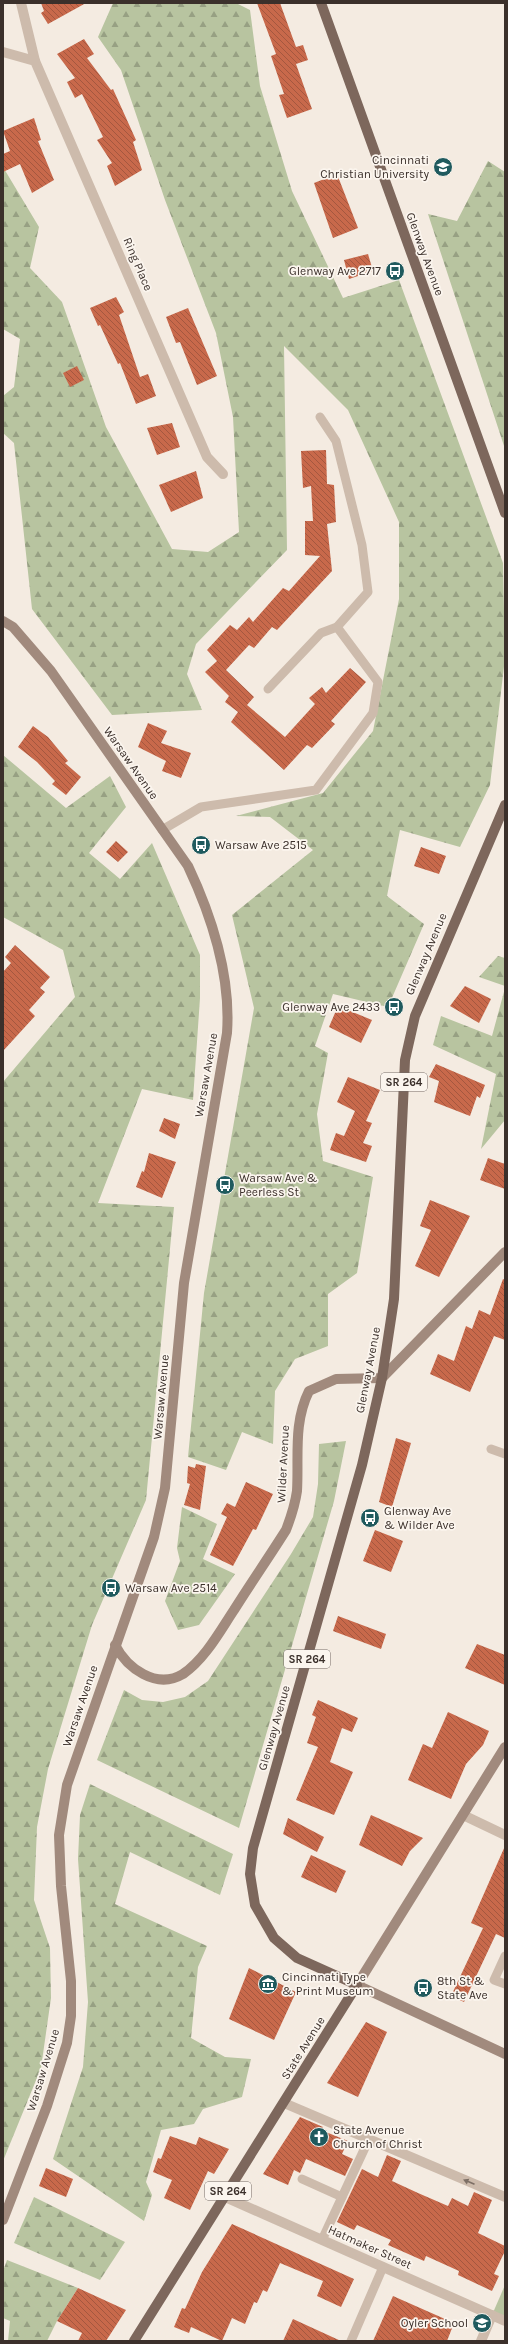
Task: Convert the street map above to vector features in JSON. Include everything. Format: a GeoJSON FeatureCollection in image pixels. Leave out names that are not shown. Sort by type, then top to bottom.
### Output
{"type":"FeatureCollection","features":[{"type":"Feature","properties":{"kind":"main road","name":"Glenway Avenue"},"geometry":{"type":"LineString","coordinates":[[321,3],[504,506]]}},
{"type":"Feature","properties":{"kind":"main road","name":"Warsaw Avenue"},"geometry":{"type":"LineString","coordinates":[[3,621],[13,627],[51,672],[188,866],[203,898],[223,971],[229,1007],[227,1033],[184,1283],[165,1488],[154,1537],[66,1786],[59,1835],[61,1886],[71,1981],[71,2016],[67,2044],[46,2106],[3,2220]]}},
{"type":"Feature","properties":{"kind":"main road","name":"Glenway Avenue"},"geometry":{"type":"LineString","coordinates":[[357,1985],[297,1958],[274,1938],[255,1905],[250,1874],[253,1848],[362,1465],[382,1378],[394,1299],[405,1060],[408,1040],[415,1016],[505,805]]}},
{"type":"Feature","properties":{"kind":"main road"},"geometry":{"type":"LineString","coordinates":[[382,1378],[505,1252]]}},
{"type":"Feature","properties":{"kind":"main road","name":"Wilder Avenue"},"geometry":{"type":"LineString","coordinates":[[115,1645],[122,1658],[131,1667],[144,1675],[156,1678],[169,1679],[182,1674],[195,1664],[215,1638],[286,1530],[293,1512],[296,1492],[299,1415],[309,1391],[336,1380],[382,1378]]}},
{"type":"Feature","properties":{"kind":"main road","name":"State Avenue"},"geometry":{"type":"LineString","coordinates":[[134,2341],[505,1747]]}},
{"type":"Feature","properties":{"kind":"main road"},"geometry":{"type":"LineString","coordinates":[[357,1985],[505,2054]]}},
{"type":"Feature","properties":{"kind":"street","name":"Ring Place"},"geometry":{"type":"LineString","coordinates":[[21,3],[35,61],[207,457],[223,474]]}},
{"type":"Feature","properties":{"kind":"street"},"geometry":{"type":"LineString","coordinates":[[3,52],[35,61]]}},
{"type":"Feature","properties":{"kind":"street"},"geometry":{"type":"LineString","coordinates":[[463,1815],[505,1835]]}},
{"type":"Feature","properties":{"kind":"street"},"geometry":{"type":"LineString","coordinates":[[284,2103],[505,2197]]}},
{"type":"Feature","properties":{"kind":"street","name":"Hatmaker Street"},"geometry":{"type":"LineString","coordinates":[[224,2197],[505,2321]]}},
{"type":"Feature","properties":{"kind":"street"},"geometry":{"type":"LineString","coordinates":[[481,2341],[492,2315]]}},
{"type":"Feature","properties":{"kind":"lane"},"geometry":{"type":"LineString","coordinates":[[268,689],[321,633],[337,627],[368,592],[362,545],[336,441],[320,417]]}},
{"type":"Feature","properties":{"kind":"lane"},"geometry":{"type":"LineString","coordinates":[[162,830],[201,807],[316,790],[374,713],[378,682],[337,627]]}},
{"type":"Feature","properties":{"kind":"lane"},"geometry":{"type":"LineString","coordinates":[[491,1448],[505,1454]]}},
{"type":"Feature","properties":{"kind":"lane"},"geometry":{"type":"LineString","coordinates":[[505,1956],[494,1980],[505,1984]]}},
{"type":"Feature","properties":{"kind":"lane"},"geometry":{"type":"LineString","coordinates":[[322,2240],[369,2139]]}},
{"type":"Feature","properties":{"kind":"lane"},"geometry":{"type":"LineString","coordinates":[[302,2179],[342,2197]]}},
{"type":"Feature","properties":{"kind":"lane"},"geometry":{"type":"LineString","coordinates":[[351,2341],[383,2267]]}},
{"type":"Feature","properties":{"kind":"green space"},"geometry":{"type":"Polygon","coordinates":[[[113,3],[236,3],[250,10],[260,86],[292,191],[343,298],[399,280],[503,563],[505,658],[490,785],[460,847],[400,830],[387,896],[424,924],[388,1007],[333,994],[315,1046],[328,1053],[317,1114],[323,1161],[373,1177],[357,1273],[328,1294],[328,1346],[295,1359],[275,1391],[273,1444],[242,1432],[226,1470],[188,1457],[204,1293],[254,1008],[232,915],[313,850],[270,817],[236,816],[323,793],[373,731],[399,599],[399,522],[348,410],[284,346],[287,550],[196,644],[187,674],[202,710],[112,715],[32,609],[14,443],[3,433],[3,396],[14,387],[20,339],[3,329],[3,167],[39,227],[30,268],[62,302],[106,427],[172,549],[208,552],[239,532],[233,417],[216,333],[165,200],[121,70],[98,37],[113,3]]]}},
{"type":"Feature","properties":{"kind":"green space"},"geometry":{"type":"Polygon","coordinates":[[[488,161],[505,172],[505,449],[428,214],[457,221],[488,161]]]}},
{"type":"Feature","properties":{"kind":"green space"},"geometry":{"type":"Polygon","coordinates":[[[3,755],[66,808],[110,776],[126,807],[89,853],[120,879],[152,843],[200,955],[200,998],[193,1100],[142,1089],[98,1203],[174,1207],[146,1500],[92,1625],[48,1769],[37,1827],[34,1900],[50,1948],[51,1998],[41,2068],[3,2161],[3,1082],[75,997],[63,950],[3,917],[3,755]]]}},
{"type":"Feature","properties":{"kind":"green space"},"geometry":{"type":"Polygon","coordinates":[[[498,956],[505,958],[505,986],[479,977],[498,956]]]}},
{"type":"Feature","properties":{"kind":"green space"},"geometry":{"type":"Polygon","coordinates":[[[505,988],[505,1120],[481,1149],[496,1074],[433,1045],[441,1016],[492,1036],[505,988]]]}},
{"type":"Feature","properties":{"kind":"green space"},"geometry":{"type":"Polygon","coordinates":[[[346,1441],[334,1501],[239,1828],[97,1760],[124,1690],[142,1700],[163,1702],[185,1697],[208,1681],[291,1554],[313,1517],[318,1484],[319,1444],[346,1441]]]}},
{"type":"Feature","properties":{"kind":"green space"},"geometry":{"type":"Polygon","coordinates":[[[182,1507],[217,1524],[203,1559],[235,1574],[199,1625],[178,1630],[165,1601],[180,1561],[177,1548],[182,1507]]]}},
{"type":"Feature","properties":{"kind":"green space"},"geometry":{"type":"Polygon","coordinates":[[[90,1784],[233,1854],[220,1895],[130,1852],[115,1904],[207,1946],[198,1967],[191,2038],[225,2057],[251,2059],[242,2097],[203,2109],[194,2124],[161,2130],[146,2182],[152,2195],[144,2221],[53,2159],[83,2067],[88,2002],[78,1859],[80,1815],[90,1784]]]}},
{"type":"Feature","properties":{"kind":"green space"},"geometry":{"type":"Polygon","coordinates":[[[34,2197],[125,2242],[100,2280],[14,2243],[34,2197]]]}},
{"type":"Feature","properties":{"kind":"green space"},"geometry":{"type":"Polygon","coordinates":[[[7,2260],[78,2288],[57,2321],[47,2341],[8,2341],[10,2321],[3,2318],[3,2271],[7,2260]]]}},
{"type":"Feature","properties":{"kind":"green space"},"geometry":{"type":"Polygon","coordinates":[[[505,2285],[505,2321],[492,2315],[505,2285]]]}},
{"type":"Feature","properties":{"kind":"building"},"geometry":{"type":"Polygon","coordinates":[[[41,3],[86,3],[48,24],[41,13],[44,11],[41,3]]]}},
{"type":"Feature","properties":{"kind":"building"},"geometry":{"type":"Polygon","coordinates":[[[257,3],[280,3],[296,47],[303,45],[308,60],[296,64],[312,109],[287,118],[279,95],[284,94],[271,56],[276,54],[257,3]]]}},
{"type":"Feature","properties":{"kind":"building"},"geometry":{"type":"Polygon","coordinates":[[[84,39],[94,54],[87,58],[111,90],[113,89],[136,140],[133,142],[142,170],[115,186],[107,166],[112,163],[97,140],[103,137],[82,94],[75,98],[67,82],[75,78],[57,54],[84,39]]]}},
{"type":"Feature","properties":{"kind":"building"},"geometry":{"type":"Polygon","coordinates":[[[34,118],[41,140],[38,141],[54,180],[32,193],[20,164],[3,172],[3,154],[10,151],[3,131],[34,118]]]}},
{"type":"Feature","properties":{"kind":"building"},"geometry":{"type":"Polygon","coordinates":[[[337,174],[358,228],[333,238],[314,183],[337,174]]]}},
{"type":"Feature","properties":{"kind":"building"},"geometry":{"type":"Polygon","coordinates":[[[368,254],[373,271],[349,279],[344,260],[368,254]]]}},
{"type":"Feature","properties":{"kind":"building"},"geometry":{"type":"Polygon","coordinates":[[[116,297],[124,312],[119,315],[140,377],[148,374],[156,396],[136,404],[120,363],[118,364],[100,325],[98,326],[90,308],[116,297]]]}},
{"type":"Feature","properties":{"kind":"building"},"geometry":{"type":"Polygon","coordinates":[[[188,308],[217,376],[197,385],[180,342],[176,343],[166,317],[188,308]]]}},
{"type":"Feature","properties":{"kind":"building"},"geometry":{"type":"Polygon","coordinates":[[[77,366],[84,380],[70,387],[63,373],[77,366]]]}},
{"type":"Feature","properties":{"kind":"building"},"geometry":{"type":"Polygon","coordinates":[[[172,423],[180,447],[157,455],[147,428],[172,423]]]}},
{"type":"Feature","properties":{"kind":"building"},"geometry":{"type":"Polygon","coordinates":[[[326,450],[327,484],[334,485],[336,522],[327,524],[332,571],[277,630],[272,627],[254,648],[249,645],[226,670],[254,697],[247,705],[285,737],[315,704],[309,698],[322,687],[326,693],[350,668],[366,682],[331,721],[335,724],[312,748],[307,745],[284,770],[231,722],[238,712],[225,702],[229,696],[205,672],[217,661],[207,650],[230,625],[237,630],[249,617],[253,622],[283,588],[289,591],[320,556],[305,555],[305,521],[313,521],[311,486],[303,488],[301,451],[326,450]]]}},
{"type":"Feature","properties":{"kind":"building"},"geometry":{"type":"Polygon","coordinates":[[[196,471],[203,498],[171,512],[159,485],[196,471]]]}},
{"type":"Feature","properties":{"kind":"building"},"geometry":{"type":"Polygon","coordinates":[[[148,723],[167,731],[161,743],[191,753],[181,778],[162,771],[166,761],[138,747],[148,723]]]}},
{"type":"Feature","properties":{"kind":"building"},"geometry":{"type":"Polygon","coordinates":[[[33,726],[48,737],[68,761],[65,763],[81,777],[66,795],[52,784],[55,781],[37,762],[18,747],[33,726]]]}},
{"type":"Feature","properties":{"kind":"building"},"geometry":{"type":"Polygon","coordinates":[[[116,841],[128,852],[118,862],[106,852],[116,841]]]}},
{"type":"Feature","properties":{"kind":"building"},"geometry":{"type":"Polygon","coordinates":[[[421,847],[446,856],[439,874],[414,866],[421,847]]]}},
{"type":"Feature","properties":{"kind":"building"},"geometry":{"type":"Polygon","coordinates":[[[15,945],[50,977],[40,988],[45,992],[29,1010],[35,1016],[3,1051],[3,972],[11,963],[5,957],[15,945]]]}},
{"type":"Feature","properties":{"kind":"building"},"geometry":{"type":"Polygon","coordinates":[[[465,986],[491,999],[479,1023],[450,1006],[465,986]]]}},
{"type":"Feature","properties":{"kind":"building"},"geometry":{"type":"Polygon","coordinates":[[[338,1006],[372,1020],[361,1043],[329,1027],[338,1006]]]}},
{"type":"Feature","properties":{"kind":"building"},"geometry":{"type":"Polygon","coordinates":[[[436,1064],[485,1085],[480,1098],[477,1096],[470,1116],[434,1102],[439,1081],[429,1077],[436,1064]]]}},
{"type":"Feature","properties":{"kind":"building"},"geometry":{"type":"Polygon","coordinates":[[[348,1077],[380,1090],[366,1121],[372,1123],[363,1143],[372,1146],[366,1162],[330,1150],[336,1133],[344,1136],[355,1111],[337,1102],[348,1077]]]}},
{"type":"Feature","properties":{"kind":"building"},"geometry":{"type":"Polygon","coordinates":[[[164,1118],[180,1124],[175,1139],[159,1131],[164,1118]]]}},
{"type":"Feature","properties":{"kind":"building"},"geometry":{"type":"Polygon","coordinates":[[[149,1153],[176,1162],[162,1198],[136,1187],[142,1171],[144,1172],[149,1153]]]}},
{"type":"Feature","properties":{"kind":"building"},"geometry":{"type":"Polygon","coordinates":[[[488,1158],[505,1164],[505,1189],[480,1180],[488,1158]]]}},
{"type":"Feature","properties":{"kind":"building"},"geometry":{"type":"Polygon","coordinates":[[[430,1200],[470,1216],[439,1277],[415,1266],[431,1230],[420,1226],[430,1200]]]}},
{"type":"Feature","properties":{"kind":"building"},"geometry":{"type":"Polygon","coordinates":[[[503,1279],[505,1280],[505,1340],[494,1336],[470,1392],[430,1374],[438,1354],[454,1361],[466,1326],[472,1329],[479,1310],[490,1315],[503,1279]]]}},
{"type":"Feature","properties":{"kind":"building"},"geometry":{"type":"Polygon","coordinates":[[[396,1438],[411,1443],[392,1507],[379,1502],[396,1438]]]}},
{"type":"Feature","properties":{"kind":"building"},"geometry":{"type":"Polygon","coordinates":[[[196,1464],[206,1466],[200,1510],[184,1505],[190,1484],[187,1483],[188,1466],[195,1468],[196,1464]]]}},
{"type":"Feature","properties":{"kind":"building"},"geometry":{"type":"Polygon","coordinates":[[[246,1482],[273,1494],[256,1530],[253,1529],[233,1566],[210,1555],[227,1517],[221,1514],[227,1503],[235,1507],[246,1482]]]}},
{"type":"Feature","properties":{"kind":"building"},"geometry":{"type":"Polygon","coordinates":[[[375,1530],[403,1541],[391,1572],[363,1561],[375,1530]]]}},
{"type":"Feature","properties":{"kind":"building"},"geometry":{"type":"Polygon","coordinates":[[[338,1616],[386,1634],[381,1649],[333,1631],[338,1616]]]}},
{"type":"Feature","properties":{"kind":"building"},"geometry":{"type":"Polygon","coordinates":[[[477,1644],[505,1655],[505,1685],[465,1668],[477,1644]]]}},
{"type":"Feature","properties":{"kind":"building"},"geometry":{"type":"Polygon","coordinates":[[[318,1700],[358,1718],[352,1732],[342,1728],[330,1762],[353,1772],[334,1815],[296,1800],[318,1747],[307,1743],[316,1717],[312,1715],[318,1700]]]}},
{"type":"Feature","properties":{"kind":"building"},"geometry":{"type":"Polygon","coordinates":[[[448,1712],[489,1731],[483,1745],[466,1764],[451,1799],[408,1780],[423,1744],[432,1748],[448,1712]]]}},
{"type":"Feature","properties":{"kind":"building"},"geometry":{"type":"Polygon","coordinates":[[[371,1815],[423,1838],[410,1851],[402,1866],[359,1845],[371,1815]]]}},
{"type":"Feature","properties":{"kind":"building"},"geometry":{"type":"Polygon","coordinates":[[[288,1818],[324,1837],[317,1852],[283,1834],[288,1818]]]}},
{"type":"Feature","properties":{"kind":"building"},"geometry":{"type":"Polygon","coordinates":[[[505,1846],[505,1938],[496,1934],[464,2002],[451,1996],[483,1928],[471,1923],[505,1846]]]}},
{"type":"Feature","properties":{"kind":"building"},"geometry":{"type":"Polygon","coordinates":[[[311,1855],[346,1871],[336,1893],[301,1877],[311,1855]]]}},
{"type":"Feature","properties":{"kind":"building"},"geometry":{"type":"Polygon","coordinates":[[[249,1968],[296,1992],[274,2040],[229,2019],[249,1968]]]}},
{"type":"Feature","properties":{"kind":"building"},"geometry":{"type":"Polygon","coordinates":[[[366,2022],[387,2032],[358,2097],[327,2083],[366,2022]]]}},
{"type":"Feature","properties":{"kind":"building"},"geometry":{"type":"Polygon","coordinates":[[[300,2117],[323,2127],[321,2130],[348,2141],[342,2154],[353,2159],[345,2176],[306,2159],[300,2173],[294,2170],[288,2185],[263,2174],[300,2117]]]}},
{"type":"Feature","properties":{"kind":"building"},"geometry":{"type":"Polygon","coordinates":[[[170,2136],[196,2145],[199,2137],[229,2149],[214,2174],[208,2171],[190,2210],[164,2198],[172,2180],[153,2172],[158,2158],[161,2159],[170,2136]]]}},
{"type":"Feature","properties":{"kind":"building"},"geometry":{"type":"Polygon","coordinates":[[[387,2155],[401,2161],[392,2181],[448,2206],[452,2198],[468,2206],[474,2192],[492,2200],[478,2233],[505,2246],[505,2251],[494,2274],[499,2276],[492,2291],[458,2275],[459,2271],[426,2256],[424,2261],[388,2245],[391,2240],[357,2225],[354,2230],[337,2222],[362,2169],[378,2177],[387,2155]]]}},
{"type":"Feature","properties":{"kind":"building"},"geometry":{"type":"Polygon","coordinates":[[[46,2168],[73,2179],[66,2197],[39,2186],[46,2168]]]}},
{"type":"Feature","properties":{"kind":"building"},"geometry":{"type":"Polygon","coordinates":[[[232,2224],[354,2279],[341,2307],[317,2296],[323,2281],[280,2263],[267,2292],[263,2290],[257,2303],[254,2302],[245,2324],[232,2318],[222,2341],[191,2327],[189,2333],[174,2327],[182,2308],[185,2309],[202,2272],[232,2224]]]}},
{"type":"Feature","properties":{"kind":"building"},"geometry":{"type":"Polygon","coordinates":[[[78,2288],[126,2310],[106,2341],[78,2341],[82,2333],[57,2321],[78,2288]]]}},
{"type":"Feature","properties":{"kind":"building"},"geometry":{"type":"Polygon","coordinates":[[[393,2296],[454,2323],[447,2341],[373,2341],[393,2296]]]}},
{"type":"Feature","properties":{"kind":"building"},"geometry":{"type":"Polygon","coordinates":[[[293,2319],[341,2341],[283,2341],[293,2319]]]}},
{"type":"Feature","properties":{"kind":"place","name":"Cincinnati Christian University"},"geometry":{"type":"Point","coordinates":[443,167]}},
{"type":"Feature","properties":{"kind":"place","name":"Glenway Ave 2717"},"geometry":{"type":"Point","coordinates":[395,271]}},
{"type":"Feature","properties":{"kind":"place","name":"Warsaw Ave 2515"},"geometry":{"type":"Point","coordinates":[201,845]}},
{"type":"Feature","properties":{"kind":"place","name":"Glenway Ave 2433"},"geometry":{"type":"Point","coordinates":[394,1007]}},
{"type":"Feature","properties":{"kind":"place","name":"Warsaw Ave & Peerless St"},"geometry":{"type":"Point","coordinates":[225,1185]}},
{"type":"Feature","properties":{"kind":"place","name":"Glenway Ave & Wilder Ave"},"geometry":{"type":"Point","coordinates":[370,1518]}},
{"type":"Feature","properties":{"kind":"place","name":"Warsaw Ave 2514"},"geometry":{"type":"Point","coordinates":[111,1588]}},
{"type":"Feature","properties":{"kind":"place","name":"Cincinnati Type & Print Museum"},"geometry":{"type":"Point","coordinates":[268,1984]}},
{"type":"Feature","properties":{"kind":"place","name":"8th St & State Ave"},"geometry":{"type":"Point","coordinates":[423,1988]}},
{"type":"Feature","properties":{"kind":"place","name":"State Avenue Church of Christ"},"geometry":{"type":"Point","coordinates":[319,2137]}},
{"type":"Feature","properties":{"kind":"place","name":"Oyler School"},"geometry":{"type":"Point","coordinates":[482,2323]}}]}
